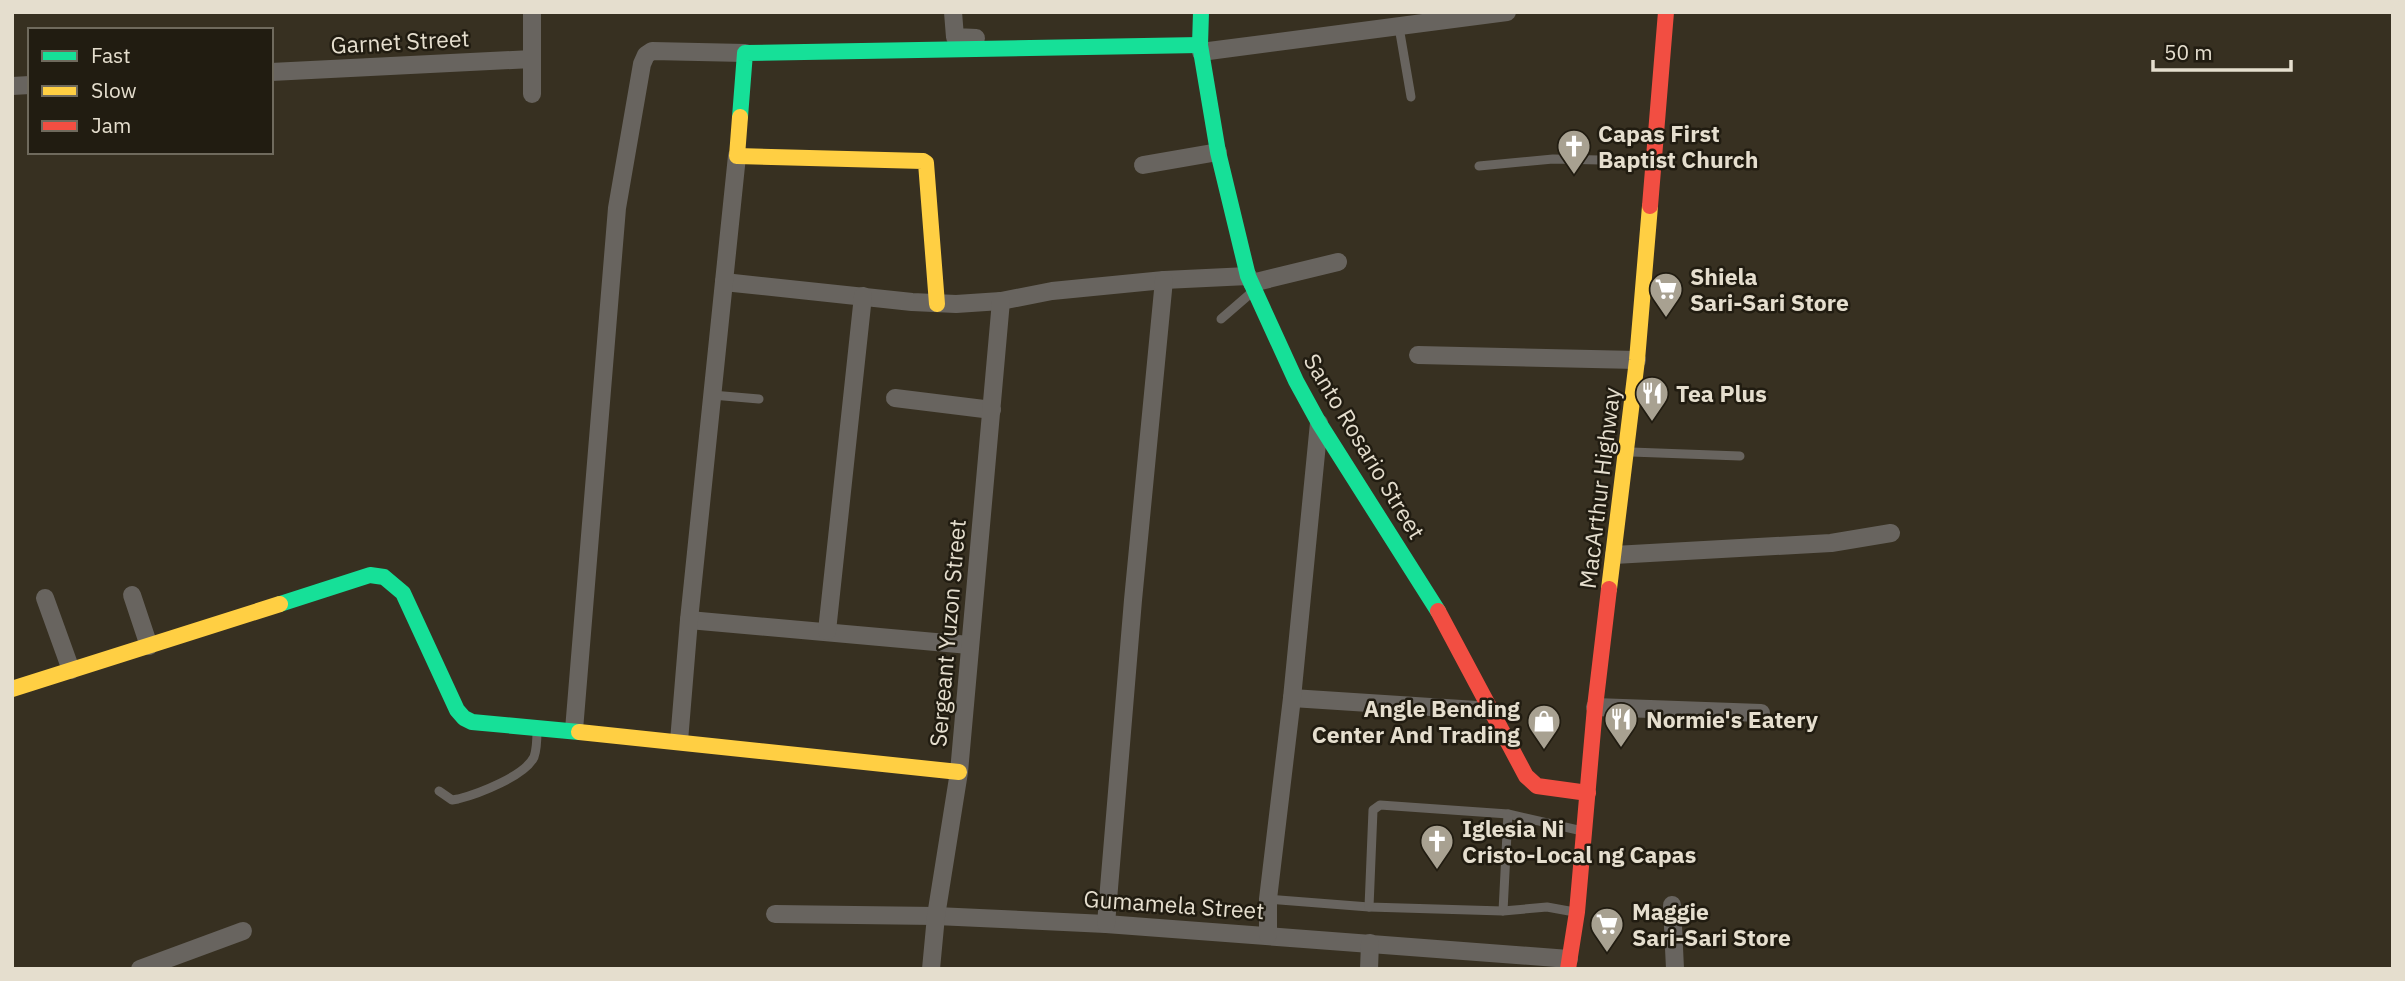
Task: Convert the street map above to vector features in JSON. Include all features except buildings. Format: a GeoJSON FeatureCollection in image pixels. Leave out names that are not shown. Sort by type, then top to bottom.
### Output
{"type":"FeatureCollection","features":[{"type":"Feature","properties":{"kind":"main road","name":"Santo Rosario Street"},"geometry":{"type":"LineString","coordinates":[[1201,12],[1200,49],[1217,152],[1252,283],[1296,381],[1319,423],[1438,611],[1526,776],[1537,786],[1588,793]]}},
{"type":"Feature","properties":{"kind":"main road","name":"MacArthur Highway"},"geometry":{"type":"LineString","coordinates":[[1568,964],[1577,912],[1595,707],[1637,360],[1666,12]]}},
{"type":"Feature","properties":{"kind":"main road"},"geometry":{"type":"LineString","coordinates":[[937,304],[926,163],[737,156],[745,53],[991,47],[1200,49]]}},
{"type":"Feature","properties":{"kind":"main road"},"geometry":{"type":"LineString","coordinates":[[12,689],[370,575],[384,577],[403,593],[457,710],[464,719],[472,722],[574,730],[959,772]]}},
{"type":"Feature","properties":{"kind":"street"},"geometry":{"type":"LineString","coordinates":[[532,12],[532,94]]}},
{"type":"Feature","properties":{"kind":"street"},"geometry":{"type":"LineString","coordinates":[[953,12],[955,37],[988,39],[991,47]]}},
{"type":"Feature","properties":{"kind":"street"},"geometry":{"type":"LineString","coordinates":[[1200,49],[1507,12]]}},
{"type":"Feature","properties":{"kind":"street"},"geometry":{"type":"LineString","coordinates":[[574,730],[617,208],[642,64],[646,55],[652,51],[745,53]]}},
{"type":"Feature","properties":{"kind":"street","name":"Garnet Street"},"geometry":{"type":"LineString","coordinates":[[273,72],[532,59]]}},
{"type":"Feature","properties":{"kind":"street"},"geometry":{"type":"LineString","coordinates":[[1143,165],[1217,152]]}},
{"type":"Feature","properties":{"kind":"street"},"geometry":{"type":"LineString","coordinates":[[679,741],[737,156]]}},
{"type":"Feature","properties":{"kind":"street"},"geometry":{"type":"LineString","coordinates":[[724,282],[937,304],[1001,301],[1052,291],[1164,280],[1252,283],[1338,262]]}},
{"type":"Feature","properties":{"kind":"street"},"geometry":{"type":"LineString","coordinates":[[1106,923],[1164,280]]}},
{"type":"Feature","properties":{"kind":"street"},"geometry":{"type":"LineString","coordinates":[[827,631],[863,296]]}},
{"type":"Feature","properties":{"kind":"street","name":"Sergeant Yuzon Street"},"geometry":{"type":"LineString","coordinates":[[931,969],[936,916],[959,772],[1001,301]]}},
{"type":"Feature","properties":{"kind":"street"},"geometry":{"type":"LineString","coordinates":[[1418,355],[1637,360]]}},
{"type":"Feature","properties":{"kind":"street"},"geometry":{"type":"LineString","coordinates":[[895,398],[992,410]]}},
{"type":"Feature","properties":{"kind":"street"},"geometry":{"type":"LineString","coordinates":[[1268,935],[1268,899],[1292,698],[1319,423]]}},
{"type":"Feature","properties":{"kind":"street"},"geometry":{"type":"LineString","coordinates":[[1614,555],[1831,543],[1891,533]]}},
{"type":"Feature","properties":{"kind":"street"},"geometry":{"type":"LineString","coordinates":[[132,595],[149,646]]}},
{"type":"Feature","properties":{"kind":"street"},"geometry":{"type":"LineString","coordinates":[[45,598],[71,670]]}},
{"type":"Feature","properties":{"kind":"street"},"geometry":{"type":"LineString","coordinates":[[689,620],[970,645]]}},
{"type":"Feature","properties":{"kind":"street"},"geometry":{"type":"LineString","coordinates":[[1292,698],[1492,710]]}},
{"type":"Feature","properties":{"kind":"street"},"geometry":{"type":"LineString","coordinates":[[1595,707],[1761,713]]}},
{"type":"Feature","properties":{"kind":"street"},"geometry":{"type":"LineString","coordinates":[[1672,905],[1675,969]]}},
{"type":"Feature","properties":{"kind":"street","name":"Gumamela Street"},"geometry":{"type":"LineString","coordinates":[[775,914],[936,916],[1106,923],[1370,943],[1568,964]]}},
{"type":"Feature","properties":{"kind":"street"},"geometry":{"type":"LineString","coordinates":[[140,969],[243,931]]}},
{"type":"Feature","properties":{"kind":"street"},"geometry":{"type":"LineString","coordinates":[[1369,969],[1370,943]]}},
{"type":"Feature","properties":{"kind":"lane"},"geometry":{"type":"LineString","coordinates":[[1399,27],[1411,97]]}},
{"type":"Feature","properties":{"kind":"lane"},"geometry":{"type":"LineString","coordinates":[[1479,166],[1553,159],[1655,161]]}},
{"type":"Feature","properties":{"kind":"lane"},"geometry":{"type":"LineString","coordinates":[[1221,319],[1252,283]]}},
{"type":"Feature","properties":{"kind":"lane"},"geometry":{"type":"LineString","coordinates":[[712,396],[759,399]]}},
{"type":"Feature","properties":{"kind":"lane"},"geometry":{"type":"LineString","coordinates":[[1626,452],[1741,456]]}},
{"type":"Feature","properties":{"kind":"lane"},"geometry":{"type":"LineString","coordinates":[[439,791],[452,800],[472,795],[495,785],[529,764],[536,750],[538,728]]}},
{"type":"Feature","properties":{"kind":"lane"},"geometry":{"type":"LineString","coordinates":[[1369,907],[1373,810],[1380,805],[1508,814],[1585,831]]}},
{"type":"Feature","properties":{"kind":"lane"},"geometry":{"type":"LineString","coordinates":[[1503,911],[1508,814]]}},
{"type":"Feature","properties":{"kind":"lane"},"geometry":{"type":"LineString","coordinates":[[1268,899],[1369,907],[1503,911],[1547,907],[1577,912]]}},
{"type":"Feature","properties":{"kind":"traffic: fast"},"geometry":{"type":"LineString","coordinates":[[1201,12],[1200,45],[1218,152],[1248,276],[1296,381],[1319,423],[1438,611]]}},
{"type":"Feature","properties":{"kind":"traffic: fast"},"geometry":{"type":"LineString","coordinates":[[740,117],[745,53],[1200,45]]}},
{"type":"Feature","properties":{"kind":"traffic: fast"},"geometry":{"type":"LineString","coordinates":[[280,604],[370,575],[384,577],[403,593],[457,710],[464,718],[472,722],[579,732]]}},
{"type":"Feature","properties":{"kind":"traffic: slow"},"geometry":{"type":"LineString","coordinates":[[740,117],[737,156],[926,163],[937,304]]}},
{"type":"Feature","properties":{"kind":"traffic: slow"},"geometry":{"type":"LineString","coordinates":[[1609,589],[1637,360],[1650,206]]}},
{"type":"Feature","properties":{"kind":"traffic: slow"},"geometry":{"type":"LineString","coordinates":[[12,689],[280,604]]}},
{"type":"Feature","properties":{"kind":"traffic: slow"},"geometry":{"type":"LineString","coordinates":[[579,732],[959,772]]}},
{"type":"Feature","properties":{"kind":"traffic: jam"},"geometry":{"type":"LineString","coordinates":[[1650,206],[1666,12]]}},
{"type":"Feature","properties":{"kind":"traffic: jam"},"geometry":{"type":"LineString","coordinates":[[1568,969],[1577,912],[1595,707],[1609,589]]}},
{"type":"Feature","properties":{"kind":"traffic: jam"},"geometry":{"type":"LineString","coordinates":[[1438,611],[1526,776],[1537,786],[1588,793]]}},
{"type":"Feature","properties":{"kind":"place","name":"Capas First Baptist Church"},"geometry":{"type":"Point","coordinates":[1574,176]}},
{"type":"Feature","properties":{"kind":"place","name":"Shiela Sari-Sari Store"},"geometry":{"type":"Point","coordinates":[1666,319]}},
{"type":"Feature","properties":{"kind":"place","name":"Tea Plus"},"geometry":{"type":"Point","coordinates":[1652,423]}},
{"type":"Feature","properties":{"kind":"place","name":"Normie's Eatery"},"geometry":{"type":"Point","coordinates":[1621,749]}},
{"type":"Feature","properties":{"kind":"place","name":"Angle Bending Center And Trading"},"geometry":{"type":"Point","coordinates":[1544,751]}},
{"type":"Feature","properties":{"kind":"place","name":"Iglesia Ni Cristo-Local ng Capas"},"geometry":{"type":"Point","coordinates":[1437,871]}},
{"type":"Feature","properties":{"kind":"place","name":"Maggie Sari-Sari Store"},"geometry":{"type":"Point","coordinates":[1607,954]}}]}
